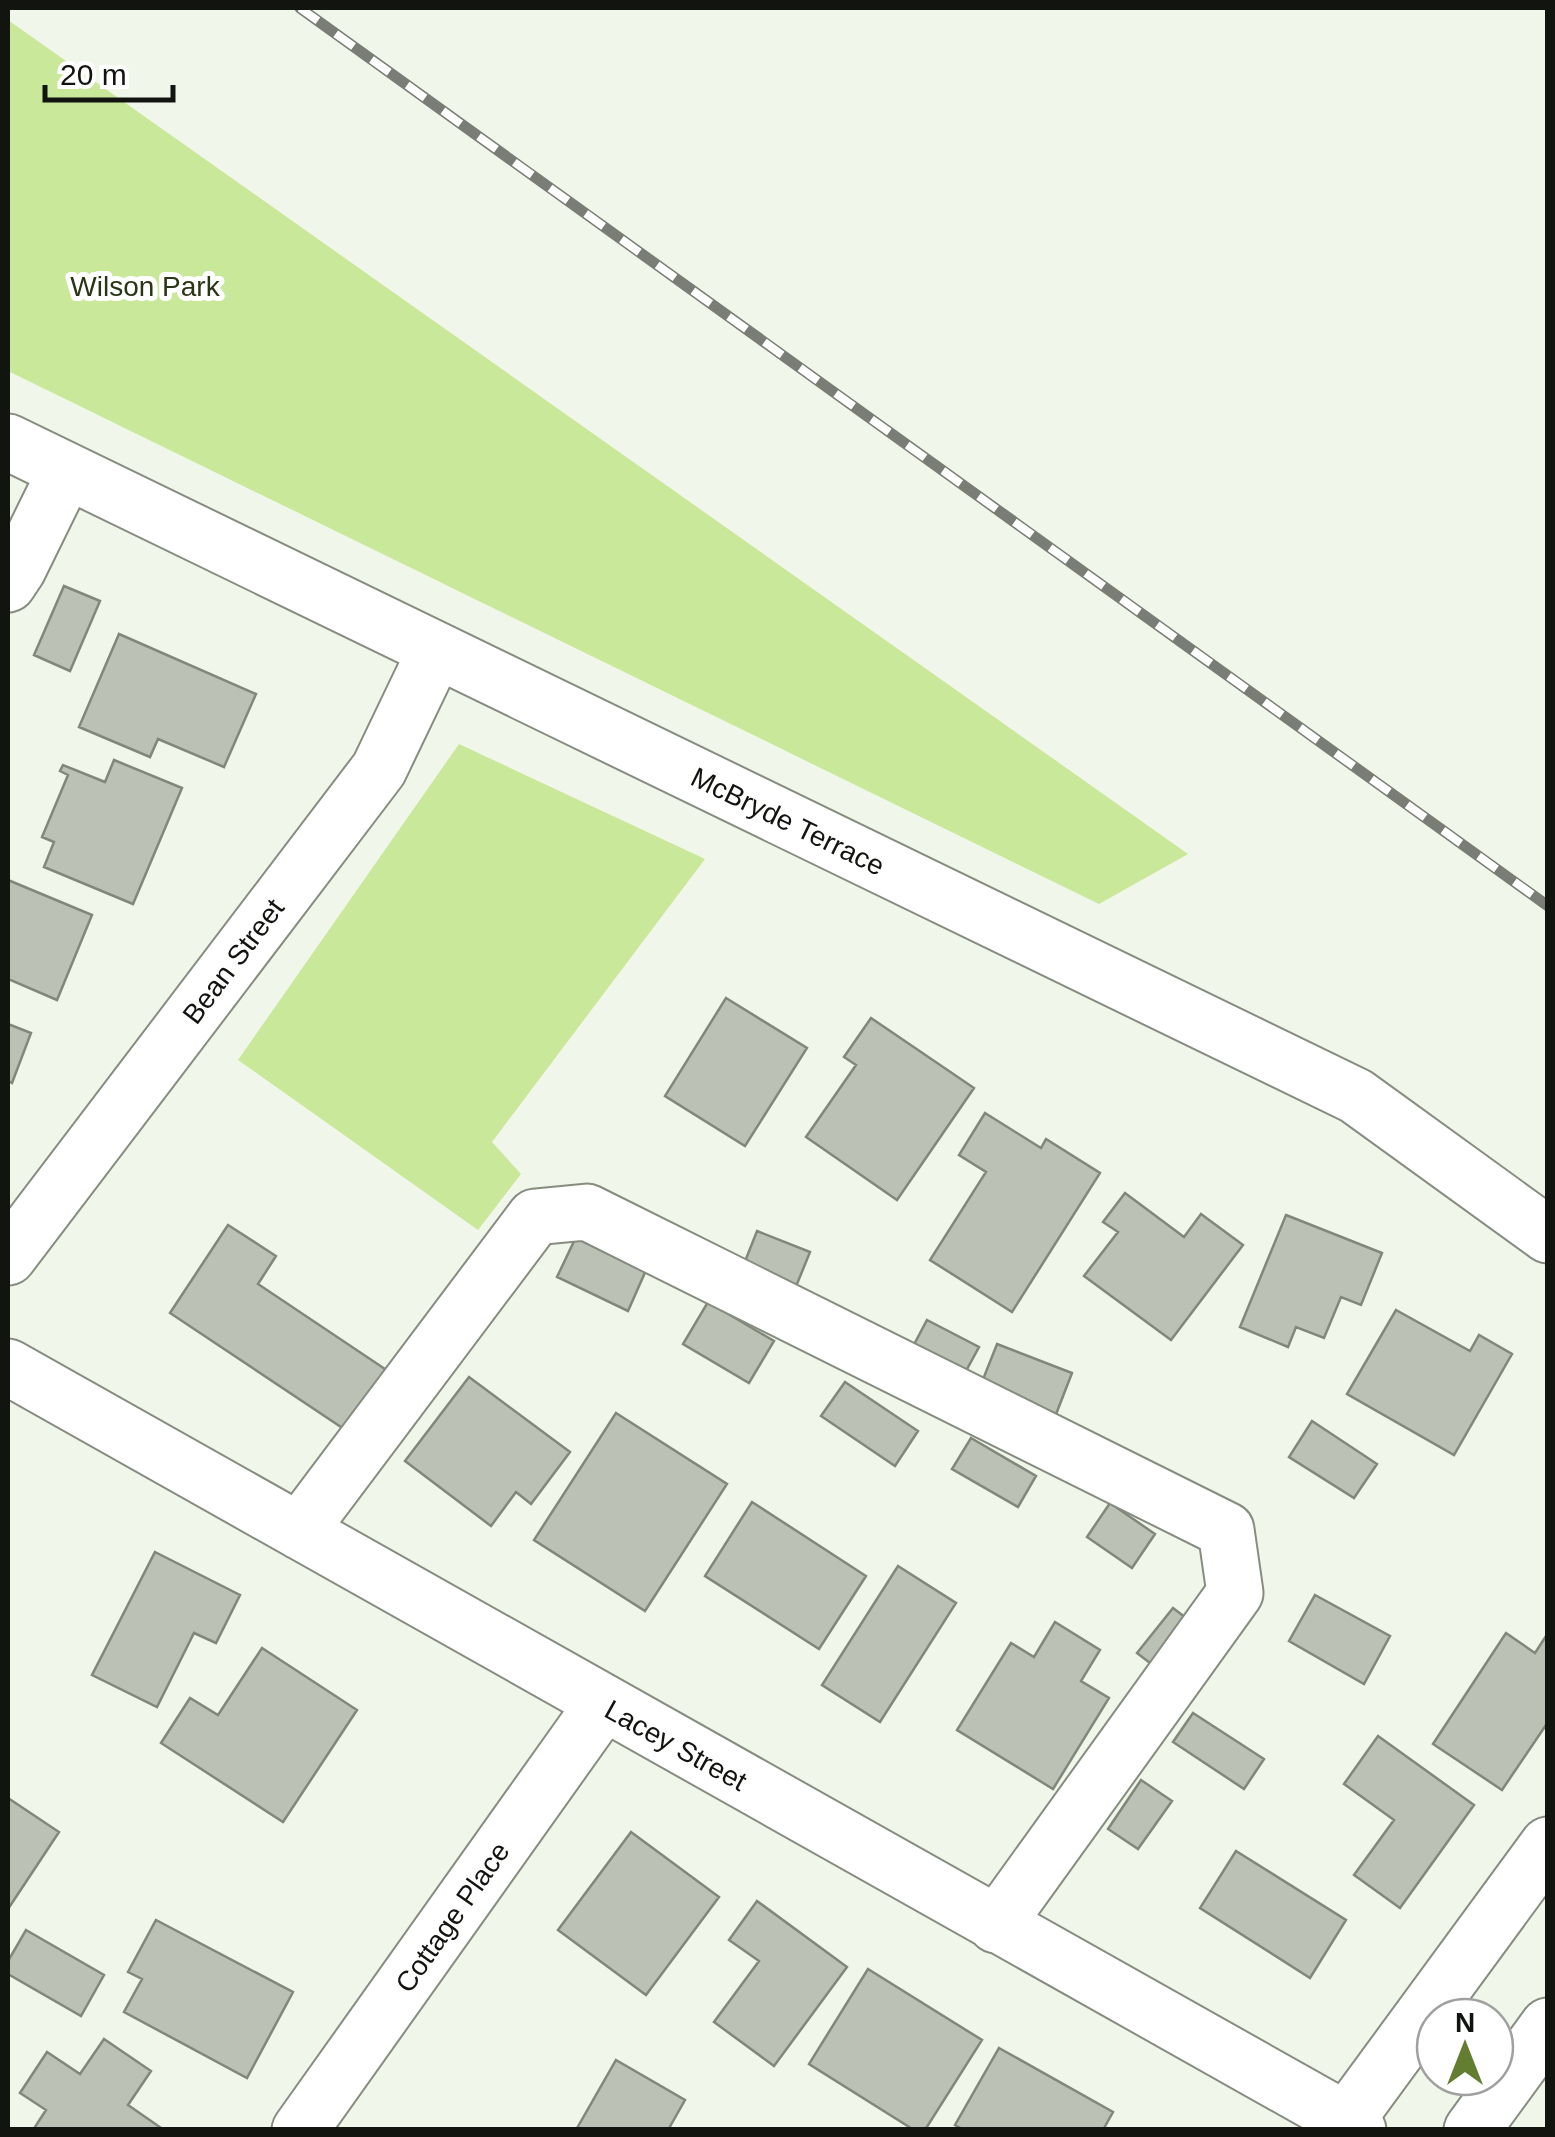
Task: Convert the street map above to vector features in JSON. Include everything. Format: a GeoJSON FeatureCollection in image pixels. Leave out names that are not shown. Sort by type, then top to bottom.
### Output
{"type":"FeatureCollection","features":[{"type":"Feature","properties":{"kind":"street","name":"McBryde Terrace"},"geometry":{"type":"LineString","coordinates":[[8,442],[1356,1096],[1548,1234]]}},
{"type":"Feature","properties":{"kind":"street"},"geometry":{"type":"LineString","coordinates":[[8,584],[66,471]]}},
{"type":"Feature","properties":{"kind":"street","name":"Bean Street"},"geometry":{"type":"LineString","coordinates":[[8,1257],[379,769],[436,650]]}},
{"type":"Feature","properties":{"kind":"street"},"geometry":{"type":"LineString","coordinates":[[298,1531],[535,1218],[586,1212],[1226,1530],[1235,1592],[996,1925]]}},
{"type":"Feature","properties":{"kind":"street","name":"Lacey Street"},"geometry":{"type":"LineString","coordinates":[[8,1367],[1348,2126]]}},
{"type":"Feature","properties":{"kind":"street","name":"Cottage Place"},"geometry":{"type":"LineString","coordinates":[[300,2130],[603,1704]]}},
{"type":"Feature","properties":{"kind":"street"},"geometry":{"type":"LineString","coordinates":[[1348,2126],[1548,1845]]}},
{"type":"Feature","properties":{"kind":"street"},"geometry":{"type":"LineString","coordinates":[[1472,2130],[1548,2026]]}},
{"type":"Feature","properties":{"kind":"green space","name":"Wilson Park"},"geometry":{"type":"Polygon","coordinates":[[[8,20],[1188,854],[1099,904],[8,371],[8,20]]]}},
{"type":"Feature","properties":{"kind":"green space"},"geometry":{"type":"Polygon","coordinates":[[[459,744],[705,859],[492,1142],[521,1174],[478,1230],[238,1060],[459,744]]]}},
{"type":"Feature","properties":{"kind":"building"},"geometry":{"type":"Polygon","coordinates":[[[64,586],[100,601],[70,671],[34,655],[64,586]]]}},
{"type":"Feature","properties":{"kind":"building"},"geometry":{"type":"Polygon","coordinates":[[[119,634],[256,694],[224,767],[158,739],[150,757],[79,727],[119,634]]]}},
{"type":"Feature","properties":{"kind":"building"},"geometry":{"type":"Polygon","coordinates":[[[114,760],[182,788],[133,904],[44,867],[54,842],[42,837],[68,775],[60,771],[63,765],[105,782],[114,760]]]}},
{"type":"Feature","properties":{"kind":"building"},"geometry":{"type":"Polygon","coordinates":[[[8,880],[92,915],[57,1000],[8,979],[8,880]]]}},
{"type":"Feature","properties":{"kind":"building"},"geometry":{"type":"Polygon","coordinates":[[[726,998],[807,1048],[745,1146],[665,1096],[726,998]]]}},
{"type":"Feature","properties":{"kind":"building"},"geometry":{"type":"Polygon","coordinates":[[[871,1018],[974,1088],[897,1200],[806,1137],[856,1065],[844,1057],[871,1018]]]}},
{"type":"Feature","properties":{"kind":"building"},"geometry":{"type":"Polygon","coordinates":[[[8,1024],[31,1033],[12,1083],[8,1081],[8,1024]]]}},
{"type":"Feature","properties":{"kind":"building"},"geometry":{"type":"Polygon","coordinates":[[[985,1113],[1041,1148],[1046,1139],[1100,1173],[1012,1312],[930,1260],[986,1172],[959,1155],[985,1113]]]}},
{"type":"Feature","properties":{"kind":"building"},"geometry":{"type":"Polygon","coordinates":[[[1125,1193],[1184,1237],[1201,1214],[1243,1245],[1171,1340],[1084,1276],[1118,1232],[1103,1222],[1125,1193]]]}},
{"type":"Feature","properties":{"kind":"building"},"geometry":{"type":"Polygon","coordinates":[[[1286,1215],[1382,1253],[1361,1305],[1341,1297],[1324,1338],[1296,1327],[1288,1347],[1240,1327],[1286,1215]]]}},
{"type":"Feature","properties":{"kind":"building"},"geometry":{"type":"Polygon","coordinates":[[[228,1225],[276,1256],[258,1284],[391,1373],[350,1433],[170,1313],[228,1225]]]}},
{"type":"Feature","properties":{"kind":"building"},"geometry":{"type":"Polygon","coordinates":[[[757,1231],[810,1252],[795,1289],[742,1269],[757,1231]]]}},
{"type":"Feature","properties":{"kind":"building"},"geometry":{"type":"Polygon","coordinates":[[[577,1235],[647,1268],[628,1311],[557,1277],[577,1235]]]}},
{"type":"Feature","properties":{"kind":"building"},"geometry":{"type":"Polygon","coordinates":[[[708,1302],[774,1341],[749,1383],[683,1344],[708,1302]]]}},
{"type":"Feature","properties":{"kind":"building"},"geometry":{"type":"Polygon","coordinates":[[[1396,1310],[1470,1351],[1479,1335],[1512,1354],[1454,1455],[1347,1394],[1396,1310]]]}},
{"type":"Feature","properties":{"kind":"building"},"geometry":{"type":"Polygon","coordinates":[[[927,1320],[979,1347],[960,1382],[909,1354],[927,1320]]]}},
{"type":"Feature","properties":{"kind":"building"},"geometry":{"type":"Polygon","coordinates":[[[997,1344],[1072,1373],[1053,1422],[978,1392],[997,1344]]]}},
{"type":"Feature","properties":{"kind":"building"},"geometry":{"type":"Polygon","coordinates":[[[469,1377],[570,1452],[531,1504],[516,1492],[491,1526],[405,1461],[469,1377]]]}},
{"type":"Feature","properties":{"kind":"building"},"geometry":{"type":"Polygon","coordinates":[[[845,1382],[918,1431],[895,1466],[821,1416],[845,1382]]]}},
{"type":"Feature","properties":{"kind":"building"},"geometry":{"type":"Polygon","coordinates":[[[616,1413],[727,1484],[645,1611],[534,1540],[616,1413]]]}},
{"type":"Feature","properties":{"kind":"building"},"geometry":{"type":"Polygon","coordinates":[[[1312,1421],[1377,1464],[1354,1498],[1289,1457],[1312,1421]]]}},
{"type":"Feature","properties":{"kind":"building"},"geometry":{"type":"Polygon","coordinates":[[[971,1438],[1036,1476],[1018,1507],[952,1469],[971,1438]]]}},
{"type":"Feature","properties":{"kind":"building"},"geometry":{"type":"Polygon","coordinates":[[[752,1502],[866,1576],[819,1649],[705,1576],[752,1502]]]}},
{"type":"Feature","properties":{"kind":"building"},"geometry":{"type":"Polygon","coordinates":[[[1110,1503],[1155,1534],[1132,1568],[1087,1537],[1110,1503]]]}},
{"type":"Feature","properties":{"kind":"building"},"geometry":{"type":"Polygon","coordinates":[[[155,1552],[240,1595],[216,1643],[194,1633],[157,1707],[92,1675],[155,1552]]]}},
{"type":"Feature","properties":{"kind":"building"},"geometry":{"type":"Polygon","coordinates":[[[898,1566],[956,1603],[880,1722],[822,1685],[898,1566]]]}},
{"type":"Feature","properties":{"kind":"building"},"geometry":{"type":"Polygon","coordinates":[[[1315,1595],[1390,1636],[1364,1684],[1289,1641],[1315,1595]]]}},
{"type":"Feature","properties":{"kind":"building"},"geometry":{"type":"Polygon","coordinates":[[[1173,1608],[1203,1631],[1167,1676],[1137,1653],[1173,1608]]]}},
{"type":"Feature","properties":{"kind":"building"},"geometry":{"type":"Polygon","coordinates":[[[1055,1622],[1100,1650],[1081,1681],[1109,1698],[1053,1789],[957,1730],[1011,1643],[1034,1657],[1055,1622]]]}},
{"type":"Feature","properties":{"kind":"building"},"geometry":{"type":"Polygon","coordinates":[[[1506,1633],[1535,1653],[1548,1633],[1548,1722],[1502,1790],[1433,1744],[1506,1633]]]}},
{"type":"Feature","properties":{"kind":"building"},"geometry":{"type":"Polygon","coordinates":[[[262,1648],[357,1710],[283,1822],[161,1743],[190,1698],[218,1715],[262,1648]]]}},
{"type":"Feature","properties":{"kind":"building"},"geometry":{"type":"Polygon","coordinates":[[[1193,1713],[1264,1759],[1244,1789],[1173,1742],[1193,1713]]]}},
{"type":"Feature","properties":{"kind":"building"},"geometry":{"type":"Polygon","coordinates":[[[1378,1736],[1474,1805],[1400,1908],[1354,1875],[1394,1820],[1344,1784],[1378,1736]]]}},
{"type":"Feature","properties":{"kind":"building"},"geometry":{"type":"Polygon","coordinates":[[[1141,1780],[1172,1801],[1138,1849],[1108,1829],[1141,1780]]]}},
{"type":"Feature","properties":{"kind":"building"},"geometry":{"type":"Polygon","coordinates":[[[8,1798],[59,1832],[8,1909],[8,1798]]]}},
{"type":"Feature","properties":{"kind":"building"},"geometry":{"type":"Polygon","coordinates":[[[631,1832],[719,1897],[646,1995],[558,1930],[631,1832]]]}},
{"type":"Feature","properties":{"kind":"building"},"geometry":{"type":"Polygon","coordinates":[[[1236,1851],[1346,1920],[1310,1978],[1200,1908],[1236,1851]]]}},
{"type":"Feature","properties":{"kind":"building"},"geometry":{"type":"Polygon","coordinates":[[[757,1901],[847,1967],[774,2066],[714,2022],[759,1961],[729,1940],[757,1901]]]}},
{"type":"Feature","properties":{"kind":"building"},"geometry":{"type":"Polygon","coordinates":[[[156,1920],[293,1992],[247,2078],[124,2012],[142,1979],[128,1972],[156,1920]]]}},
{"type":"Feature","properties":{"kind":"building"},"geometry":{"type":"Polygon","coordinates":[[[26,1930],[104,1975],[81,2016],[8,1974],[8,1961],[26,1930]]]}},
{"type":"Feature","properties":{"kind":"building"},"geometry":{"type":"Polygon","coordinates":[[[868,1969],[982,2040],[925,2130],[914,2130],[809,2064],[868,1969]]]}},
{"type":"Feature","properties":{"kind":"building"},"geometry":{"type":"Polygon","coordinates":[[[104,2039],[151,2071],[128,2105],[164,2130],[33,2130],[46,2110],[20,2093],[47,2052],[80,2074],[104,2039]]]}},
{"type":"Feature","properties":{"kind":"building"},"geometry":{"type":"Polygon","coordinates":[[[999,2048],[1113,2112],[1103,2130],[964,2130],[955,2125],[999,2048]]]}},
{"type":"Feature","properties":{"kind":"building"},"geometry":{"type":"Polygon","coordinates":[[[616,2060],[685,2100],[668,2130],[576,2130],[616,2060]]]}},
{"type":"Feature","properties":{"kind":"railway"},"geometry":{"type":"LineString","coordinates":[[300,8],[1548,906]]}}]}
